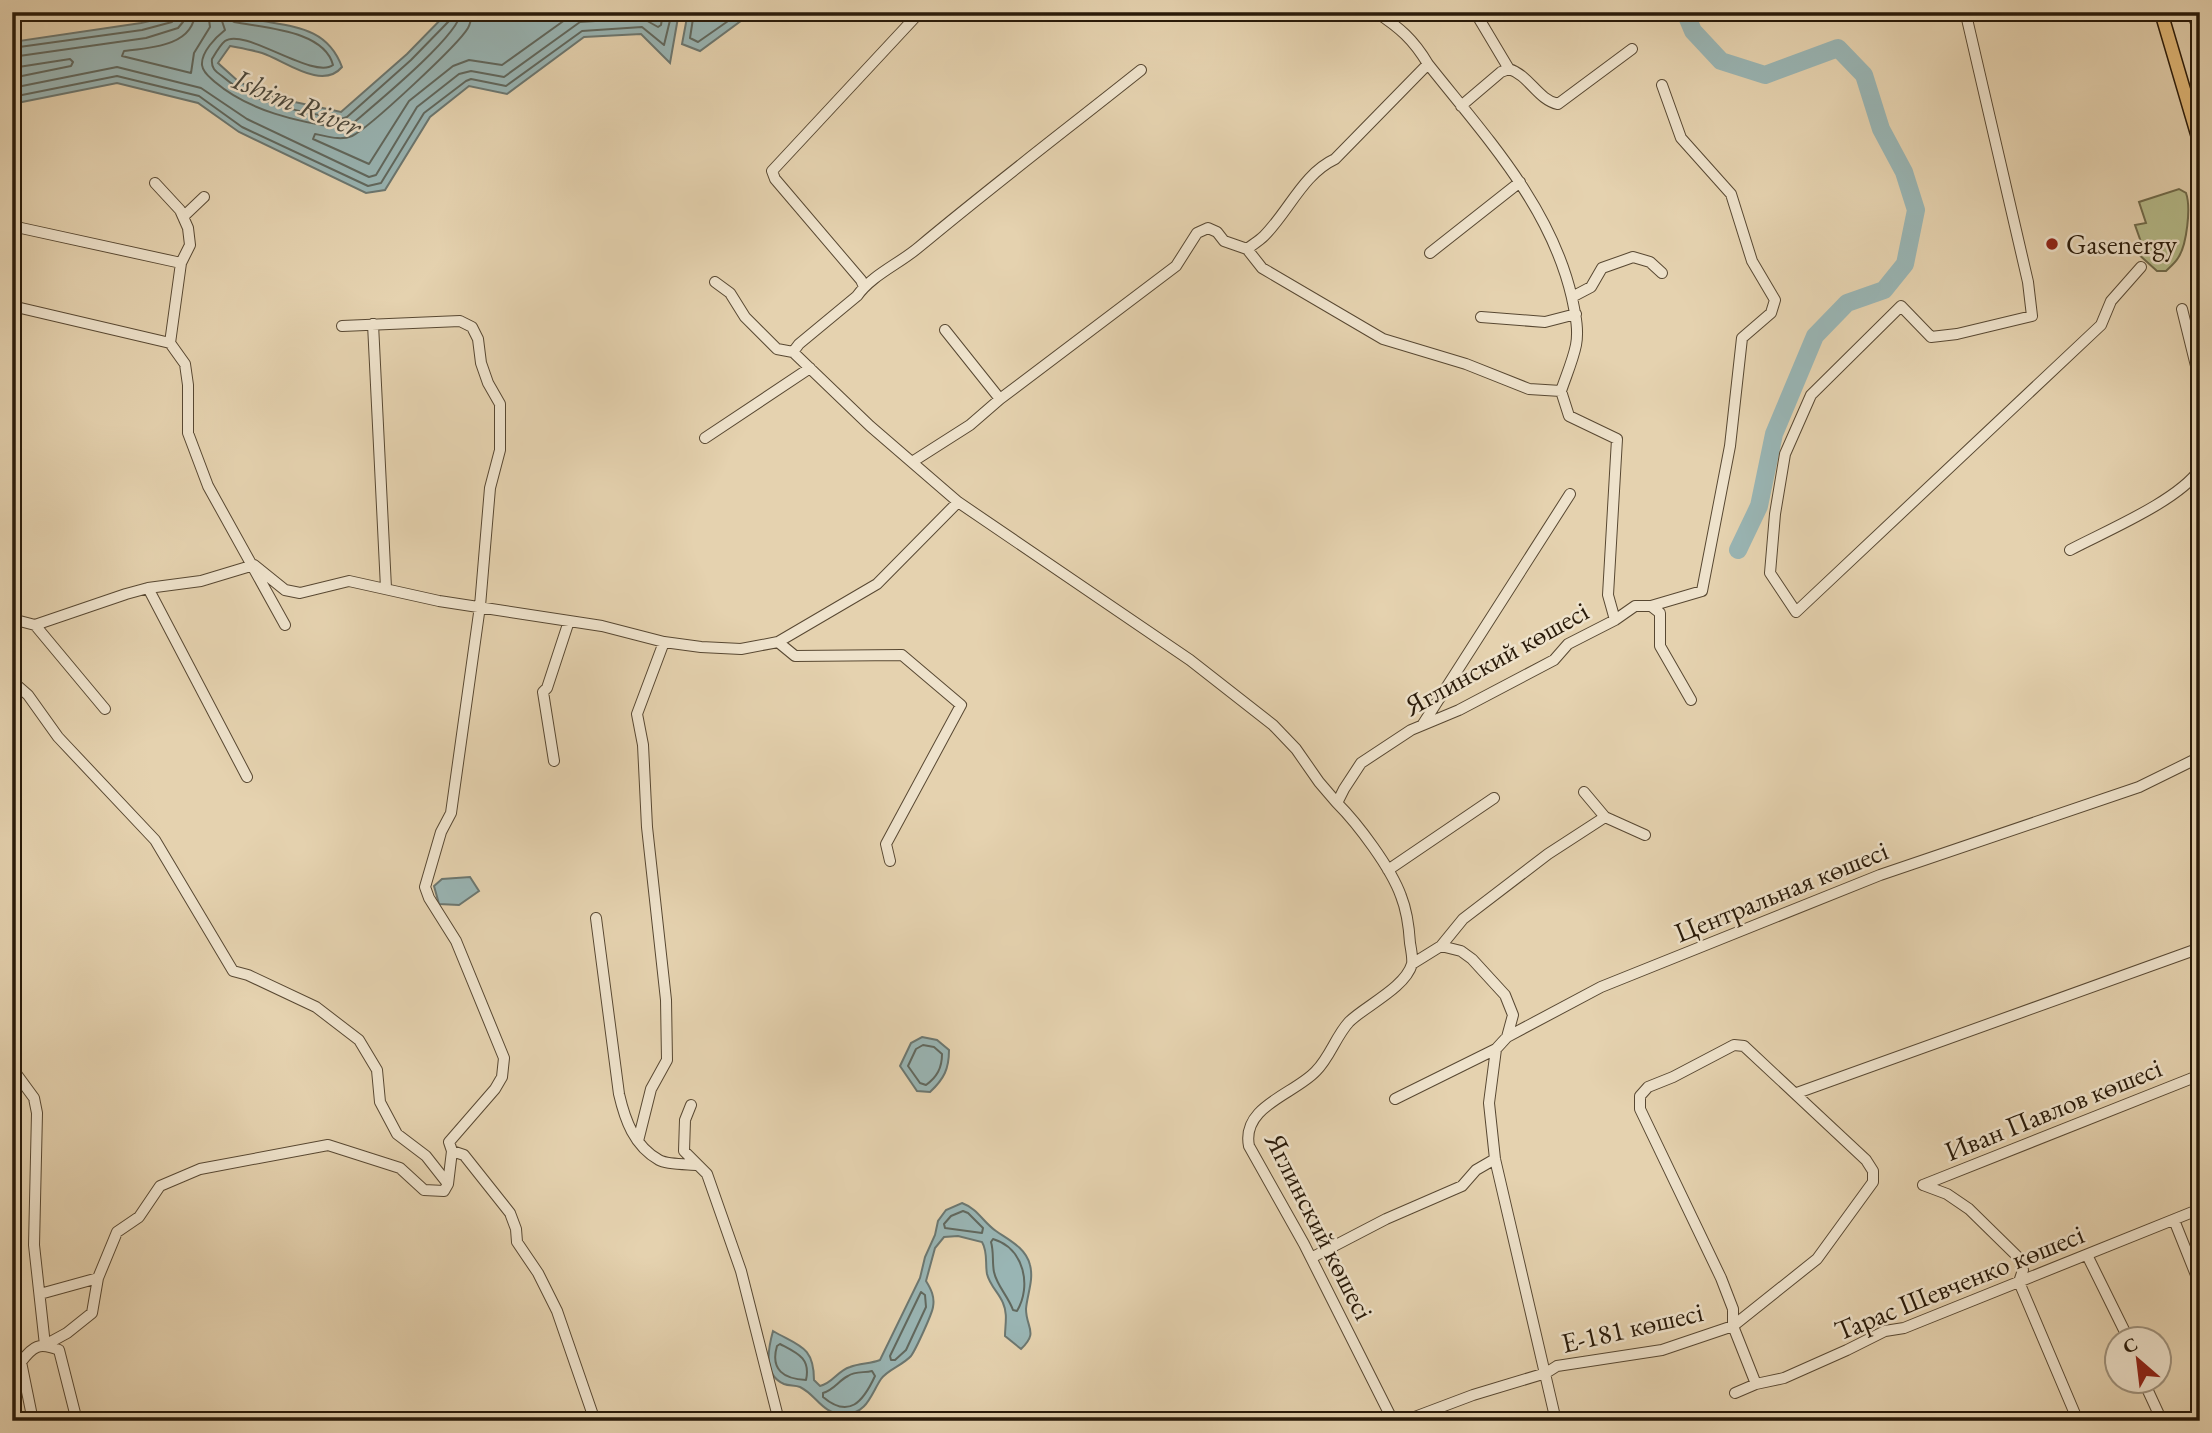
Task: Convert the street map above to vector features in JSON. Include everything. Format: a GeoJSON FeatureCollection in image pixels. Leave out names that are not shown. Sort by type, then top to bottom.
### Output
{"type":"FeatureCollection","features":[{"type":"Feature","properties":{"kind":"main road"},"geometry":{"type":"LineString","coordinates":[[2161,12],[2200,144]]}},
{"type":"Feature","properties":{"kind":"main road"},"geometry":{"type":"LineString","coordinates":[[2194,12],[2200,31]]}},
{"type":"Feature","properties":{"kind":"street"},"geometry":{"type":"LineString","coordinates":[[864,287],[861,280],[775,179],[772,171],[920,12]]}},
{"type":"Feature","properties":{"kind":"street"},"geometry":{"type":"LineString","coordinates":[[1376,12],[1396,25],[1416,44],[1428,64],[1520,182],[1542,218],[1564,267],[1576,314],[1576,345],[1561,391],[1569,416],[1617,439],[1608,595],[1615,620]]}},
{"type":"Feature","properties":{"kind":"street"},"geometry":{"type":"LineString","coordinates":[[1475,12],[1509,69]]}},
{"type":"Feature","properties":{"kind":"street"},"geometry":{"type":"LineString","coordinates":[[1967,19],[2028,282],[2032,316],[1957,334],[1931,337],[1901,306],[1811,395],[1785,454],[1775,514],[1770,573],[1796,612],[2101,325],[2111,301],[2141,267]]}},
{"type":"Feature","properties":{"kind":"street"},"geometry":{"type":"LineString","coordinates":[[1461,106],[1509,69],[1520,72],[1549,102],[1558,104],[1632,50]]}},
{"type":"Feature","properties":{"kind":"street"},"geometry":{"type":"LineString","coordinates":[[1247,249],[1265,235],[1289,202],[1324,164],[1335,159],[1428,64]]}},
{"type":"Feature","properties":{"kind":"street"},"geometry":{"type":"LineString","coordinates":[[793,352],[864,287],[917,249],[961,210],[1050,144],[1141,70]]}},
{"type":"Feature","properties":{"kind":"street","name":"Яглинский көшесі"},"geometry":{"type":"LineString","coordinates":[[1337,803],[1361,763],[1423,724],[1459,710],[1553,660],[1568,644],[1615,620],[1635,606],[1651,606],[1702,591],[1730,446],[1742,338],[1772,313],[1774,300],[1752,261],[1731,194],[1681,138],[1662,85]]}},
{"type":"Feature","properties":{"kind":"street"},"geometry":{"type":"LineString","coordinates":[[1430,253],[1520,182]]}},
{"type":"Feature","properties":{"kind":"street"},"geometry":{"type":"LineString","coordinates":[[155,183],[180,209],[188,228],[190,245],[181,263],[170,343]]}},
{"type":"Feature","properties":{"kind":"street"},"geometry":{"type":"LineString","coordinates":[[183,217],[204,197]]}},
{"type":"Feature","properties":{"kind":"street"},"geometry":{"type":"LineString","coordinates":[[12,226],[181,263]]}},
{"type":"Feature","properties":{"kind":"street"},"geometry":{"type":"LineString","coordinates":[[912,462],[971,425],[1000,399],[1176,266],[1197,233],[1208,228],[1224,241],[1247,249],[1262,268],[1383,339],[1466,364],[1529,389],[1561,391]]}},
{"type":"Feature","properties":{"kind":"street"},"geometry":{"type":"LineString","coordinates":[[1572,297],[1591,287],[1602,268],[1633,257],[1650,262],[1662,273]]}},
{"type":"Feature","properties":{"kind":"street"},"geometry":{"type":"LineString","coordinates":[[715,282],[730,293],[745,317],[777,349],[793,352],[870,426],[958,502],[1190,660],[1273,725],[1349,815],[1388,870],[1401,895],[1408,921],[1412,964]]}},
{"type":"Feature","properties":{"kind":"street"},"geometry":{"type":"LineString","coordinates":[[12,306],[170,343],[185,364],[188,433],[208,486],[285,625]]}},
{"type":"Feature","properties":{"kind":"street"},"geometry":{"type":"LineString","coordinates":[[2182,309],[2200,382]]}},
{"type":"Feature","properties":{"kind":"street"},"geometry":{"type":"LineString","coordinates":[[1481,317],[1545,321],[1576,314]]}},
{"type":"Feature","properties":{"kind":"street"},"geometry":{"type":"LineString","coordinates":[[33,1421],[20,1362],[30,1349],[45,1345],[67,1333],[92,1313],[98,1278],[117,1232],[139,1217],[160,1186],[200,1169],[328,1145],[400,1168],[424,1189],[444,1191],[448,1185],[452,1151],[449,1142],[502,1077],[504,1058],[456,941],[425,887],[441,832],[451,813],[480,606],[491,488],[500,450],[500,404],[481,363],[478,339],[472,327],[460,321],[342,326]]}},
{"type":"Feature","properties":{"kind":"street"},"geometry":{"type":"LineString","coordinates":[[373,324],[386,588]]}},
{"type":"Feature","properties":{"kind":"street"},"geometry":{"type":"LineString","coordinates":[[946,330],[1000,399]]}},
{"type":"Feature","properties":{"kind":"street"},"geometry":{"type":"LineString","coordinates":[[705,438],[810,368]]}},
{"type":"Feature","properties":{"kind":"street"},"geometry":{"type":"LineString","coordinates":[[2070,550],[2152,507],[2193,480],[2200,469]]}},
{"type":"Feature","properties":{"kind":"street"},"geometry":{"type":"LineString","coordinates":[[1423,724],[1570,494]]}},
{"type":"Feature","properties":{"kind":"street"},"geometry":{"type":"LineString","coordinates":[[254,565],[285,590],[300,593],[349,582],[439,601],[603,626],[664,642],[701,648],[741,649],[778,642],[877,584],[958,502]]}},
{"type":"Feature","properties":{"kind":"street"},"geometry":{"type":"LineString","coordinates":[[12,619],[35,625],[148,588],[201,581],[254,565]]}},
{"type":"Feature","properties":{"kind":"street"},"geometry":{"type":"LineString","coordinates":[[148,588],[247,777]]}},
{"type":"Feature","properties":{"kind":"street"},"geometry":{"type":"LineString","coordinates":[[1651,606],[1660,613],[1660,646],[1691,700]]}},
{"type":"Feature","properties":{"kind":"street"},"geometry":{"type":"LineString","coordinates":[[554,761],[543,692],[547,688],[569,621]]}},
{"type":"Feature","properties":{"kind":"street"},"geometry":{"type":"LineString","coordinates":[[35,625],[105,709]]}},
{"type":"Feature","properties":{"kind":"street"},"geometry":{"type":"LineString","coordinates":[[638,1142],[651,1089],[667,1060],[666,1000],[647,827],[643,745],[637,714],[664,642]]}},
{"type":"Feature","properties":{"kind":"street"},"geometry":{"type":"LineString","coordinates":[[778,642],[795,656],[902,655],[961,705],[886,844],[890,861]]}},
{"type":"Feature","properties":{"kind":"street"},"geometry":{"type":"LineString","coordinates":[[12,681],[28,695],[58,737],[155,840],[233,971],[316,1007],[359,1040],[377,1070],[380,1102],[397,1134],[426,1156],[448,1185]]}},
{"type":"Feature","properties":{"kind":"street","name":"Центральная көшесі"},"geometry":{"type":"LineString","coordinates":[[1395,1099],[1496,1049],[1507,1037],[1601,987],[1880,875],[2139,787],[2200,757]]}},
{"type":"Feature","properties":{"kind":"street"},"geometry":{"type":"LineString","coordinates":[[1584,792],[1605,817],[1645,835]]}},
{"type":"Feature","properties":{"kind":"street"},"geometry":{"type":"LineString","coordinates":[[1388,870],[1494,798]]}},
{"type":"Feature","properties":{"kind":"street","name":"Яглинский көшесі"},"geometry":{"type":"LineString","coordinates":[[1393,1421],[1311,1258],[1249,1146],[1247,1135],[1250,1125],[1269,1103],[1314,1074],[1330,1054],[1348,1023],[1397,986],[1412,964],[1441,946],[1463,919],[1548,854],[1605,817]]}},
{"type":"Feature","properties":{"kind":"street"},"geometry":{"type":"LineString","coordinates":[[596,918],[619,1094],[625,1121],[638,1142],[660,1161],[698,1165]]}},
{"type":"Feature","properties":{"kind":"street"},"geometry":{"type":"LineString","coordinates":[[1441,946],[1461,951],[1472,959],[1505,995],[1513,1015],[1507,1037]]}},
{"type":"Feature","properties":{"kind":"street"},"geometry":{"type":"LineString","coordinates":[[1756,1384],[1733,1326],[1733,1308],[1640,1109],[1640,1096],[1648,1087],[1734,1045],[1744,1046],[1797,1093],[2200,948]]}},
{"type":"Feature","properties":{"kind":"street"},"geometry":{"type":"LineString","coordinates":[[1496,1049],[1489,1104],[1495,1158],[1556,1421]]}},
{"type":"Feature","properties":{"kind":"street"},"geometry":{"type":"LineString","coordinates":[[12,1068],[34,1098],[37,1113],[34,1245],[45,1345]]}},
{"type":"Feature","properties":{"kind":"street","name":"Иван Павлов көшесі"},"geometry":{"type":"LineString","coordinates":[[2019,1282],[2023,1270],[2020,1258],[1969,1209],[1947,1194],[1923,1185],[2200,1075]]}},
{"type":"Feature","properties":{"kind":"street","name":"Е-181 көшесі"},"geometry":{"type":"LineString","coordinates":[[1404,1421],[1473,1395],[1546,1373],[1557,1366],[1582,1360],[1662,1350],[1733,1326],[1817,1259],[1872,1182],[1873,1171],[1866,1160],[1797,1093]]}},
{"type":"Feature","properties":{"kind":"street"},"geometry":{"type":"LineString","coordinates":[[691,1105],[685,1120],[684,1151],[707,1174],[741,1271],[779,1421]]}},
{"type":"Feature","properties":{"kind":"street"},"geometry":{"type":"LineString","coordinates":[[452,1151],[464,1155],[510,1213],[517,1242],[538,1273],[557,1311],[595,1421]]}},
{"type":"Feature","properties":{"kind":"street"},"geometry":{"type":"LineString","coordinates":[[1311,1258],[1386,1219],[1462,1186],[1476,1170],[1495,1158]]}},
{"type":"Feature","properties":{"kind":"street","name":"Тарас Шевченко көшесі"},"geometry":{"type":"LineString","coordinates":[[1735,1393],[1756,1384],[1784,1378],[1885,1331],[1904,1328],[2200,1209]]}},
{"type":"Feature","properties":{"kind":"street"},"geometry":{"type":"LineString","coordinates":[[2174,1220],[2200,1285]]}},
{"type":"Feature","properties":{"kind":"street"},"geometry":{"type":"LineString","coordinates":[[2087,1255],[2120,1324]]}},
{"type":"Feature","properties":{"kind":"street"},"geometry":{"type":"LineString","coordinates":[[40,1294],[98,1278]]}},
{"type":"Feature","properties":{"kind":"street"},"geometry":{"type":"LineString","coordinates":[[2019,1282],[2078,1421]]}},
{"type":"Feature","properties":{"kind":"street"},"geometry":{"type":"LineString","coordinates":[[45,1345],[59,1350],[76,1421]]}},
{"type":"Feature","properties":{"kind":"street"},"geometry":{"type":"LineString","coordinates":[[2149,1394],[2162,1421]]}},
{"type":"Feature","properties":{"kind":"green space"},"geometry":{"type":"Polygon","coordinates":[[[2179,189],[2186,193],[2188,207],[2184,244],[2178,258],[2166,271],[2157,271],[2136,252],[2135,247],[2141,242],[2135,225],[2146,223],[2139,202],[2179,189]]]}},
{"type":"Feature","properties":{"kind":"water","name":"Ishim River"},"geometry":{"type":"Polygon","coordinates":[[[187,12],[288,25],[320,37],[336,54],[342,67],[334,74],[314,75],[262,53],[230,46],[218,63],[239,82],[276,98],[341,112],[407,54],[448,12],[679,12],[670,63],[641,34],[584,37],[507,94],[469,86],[430,117],[385,190],[366,193],[239,132],[198,103],[117,83],[12,104],[12,42],[141,23],[187,12]]]}},
{"type":"Feature","properties":{"kind":"water"},"geometry":{"type":"Polygon","coordinates":[[[688,12],[753,12],[700,51],[682,44],[688,12]]]}},
{"type":"Feature","properties":{"kind":"water"},"geometry":{"type":"Polygon","coordinates":[[[470,877],[479,891],[459,905],[439,904],[434,886],[442,879],[470,877]]]}},
{"type":"Feature","properties":{"kind":"water"},"geometry":{"type":"Polygon","coordinates":[[[922,1037],[937,1040],[949,1050],[945,1073],[930,1092],[917,1091],[900,1066],[911,1043],[922,1037]]]}},
{"type":"Feature","properties":{"kind":"water"},"geometry":{"type":"Polygon","coordinates":[[[962,1203],[1016,1245],[1028,1259],[1031,1276],[1026,1309],[1030,1334],[1021,1349],[1005,1336],[1005,1307],[988,1278],[982,1242],[958,1236],[944,1237],[935,1248],[926,1281],[933,1303],[920,1339],[911,1356],[881,1379],[863,1407],[852,1413],[837,1413],[825,1408],[800,1387],[786,1385],[777,1380],[769,1361],[773,1331],[803,1348],[811,1360],[814,1380],[820,1386],[846,1369],[880,1360],[920,1278],[938,1221],[946,1210],[962,1203]]]}},
{"type":"Feature","properties":{"kind":"waterway"},"geometry":{"type":"LineString","coordinates":[[1685,12],[1693,31],[1721,61],[1765,75],[1838,48],[1864,75],[1881,129],[1904,172],[1916,210],[1905,264],[1884,290],[1847,303],[1815,336],[1774,434],[1759,506],[1738,550]]}},
{"type":"Feature","properties":{"kind":"place","name":"Gasenergy"},"geometry":{"type":"Point","coordinates":[2052,244]}}]}
